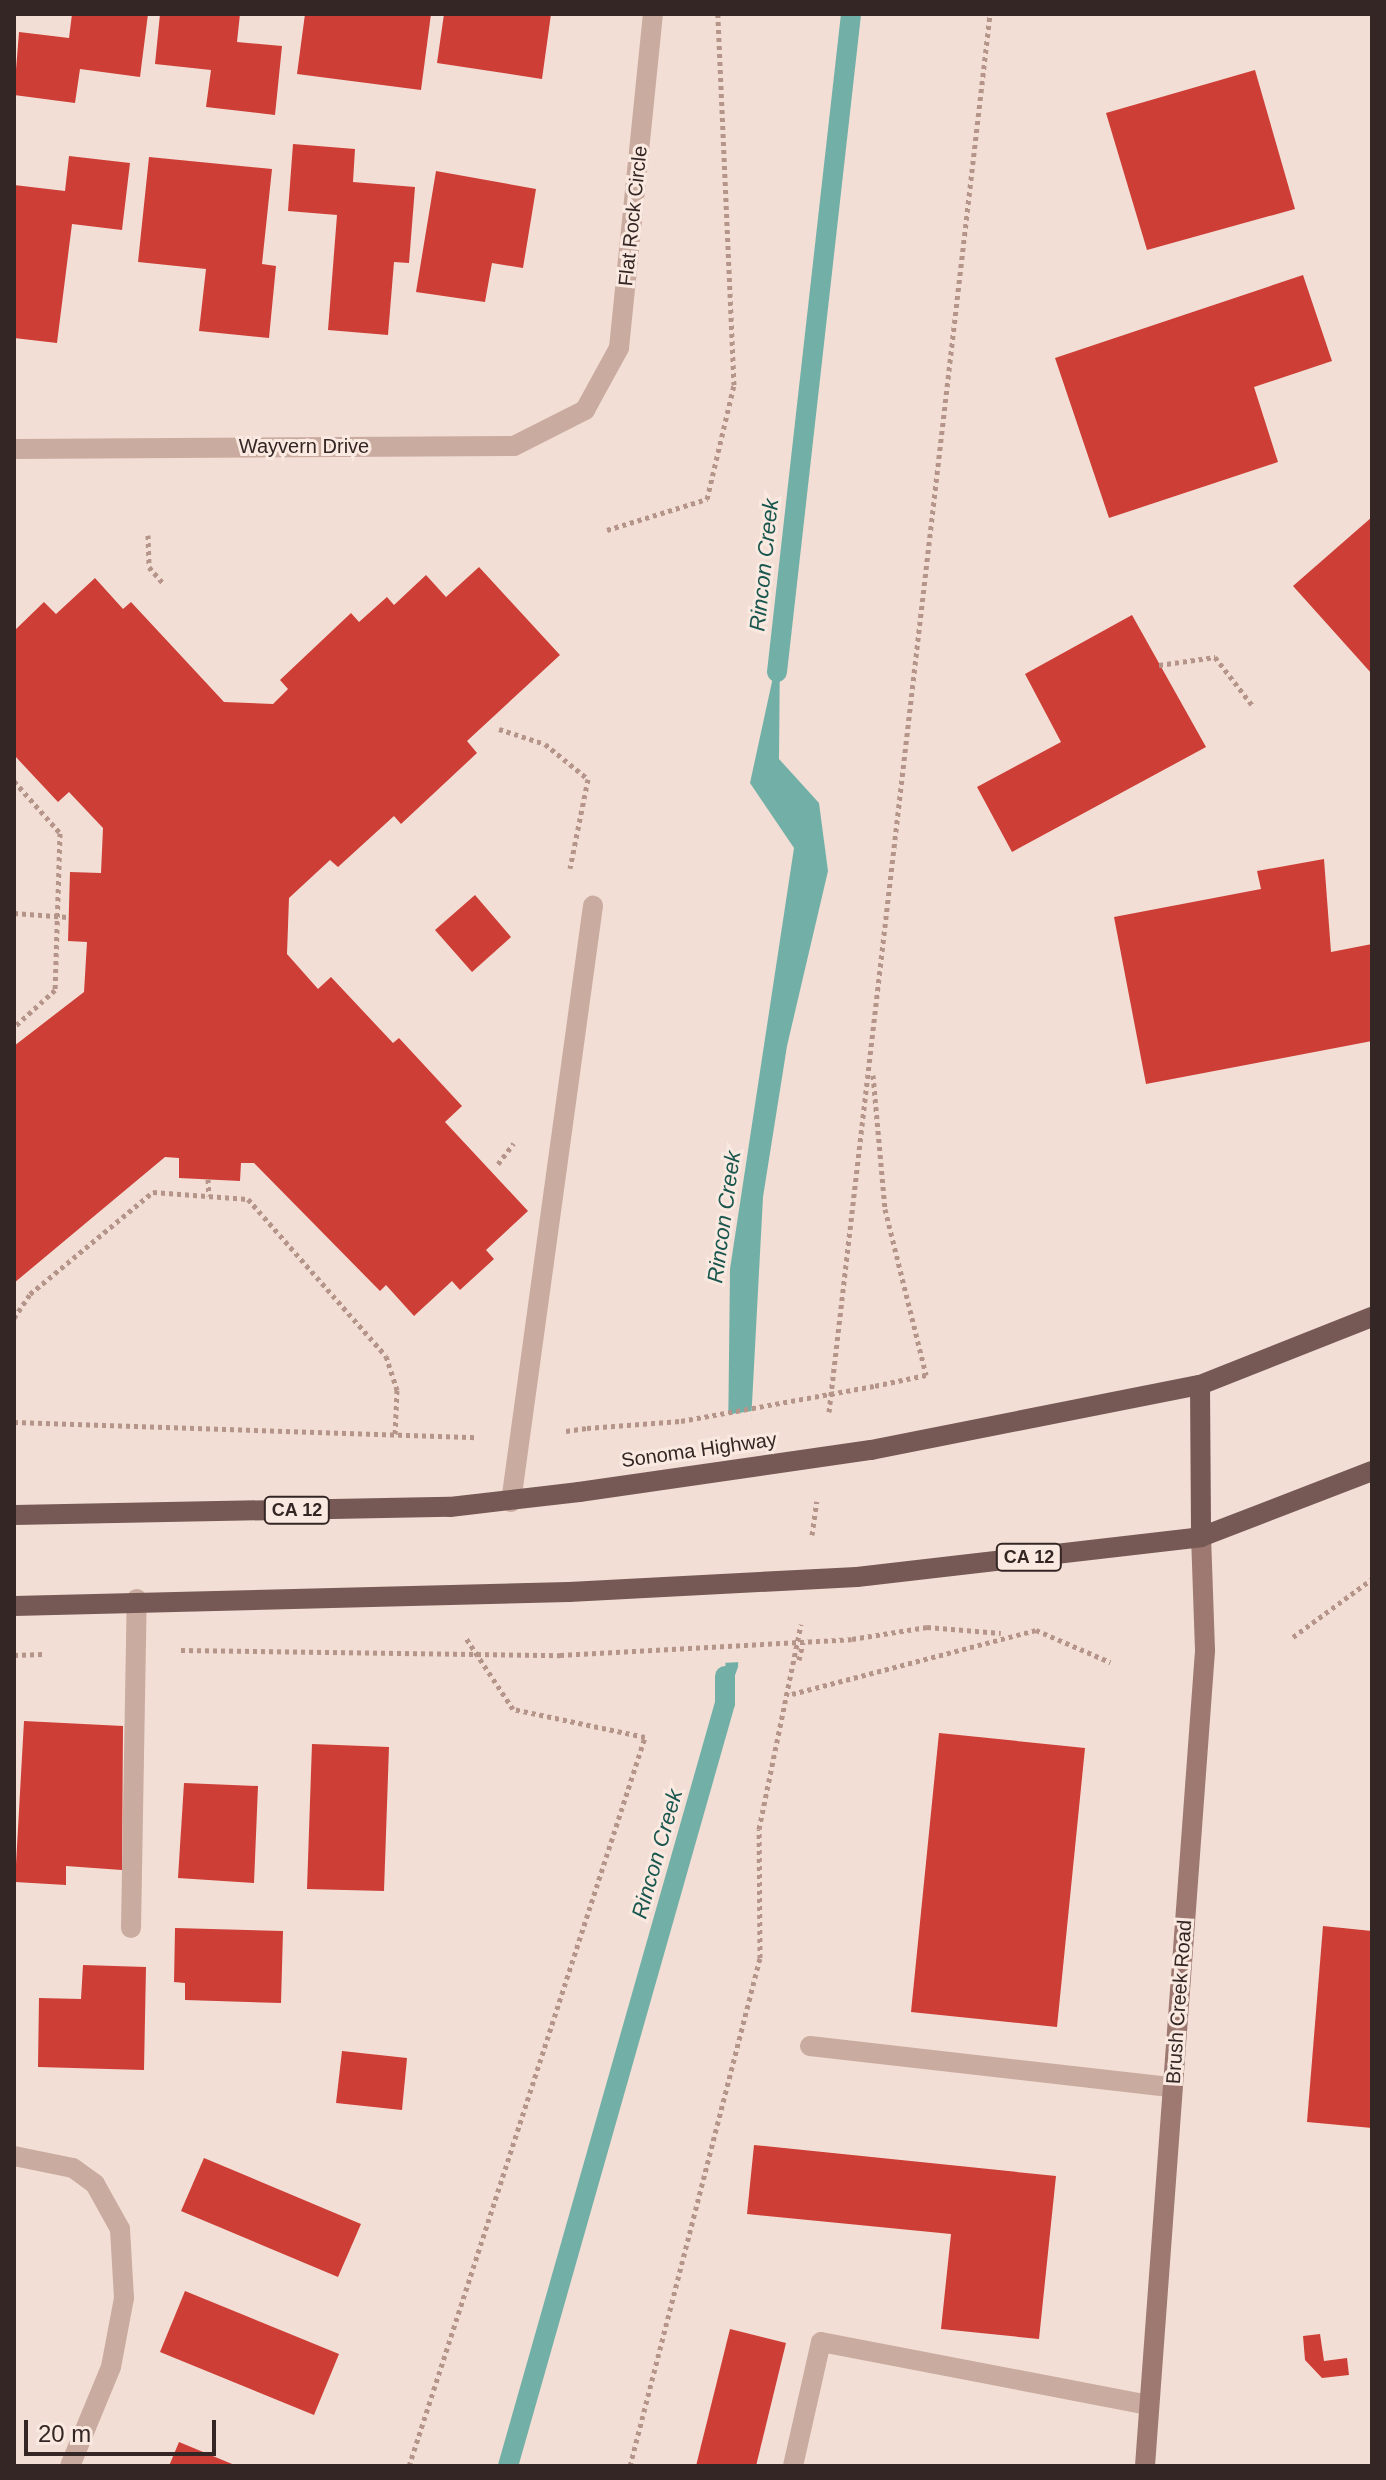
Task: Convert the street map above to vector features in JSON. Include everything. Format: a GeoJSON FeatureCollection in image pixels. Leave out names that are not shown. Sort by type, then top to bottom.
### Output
{"type":"FeatureCollection","features":[{"type":"Feature","properties":{"kind":"main road","name":"Sonoma Highway"},"geometry":{"type":"LineString","coordinates":[[14,1515],[511,1502],[871,1450],[1200,1385],[1372,1317]]}},
{"type":"Feature","properties":{"kind":"main road"},"geometry":{"type":"LineString","coordinates":[[1200,1385],[1201,1537]]}},
{"type":"Feature","properties":{"kind":"main road","name":"CA 12"},"geometry":{"type":"LineString","coordinates":[[14,1606],[137,1599],[569,1592],[857,1577],[1201,1537],[1372,1471]]}},
{"type":"Feature","properties":{"kind":"street","name":"Flat Rock Circle"},"geometry":{"type":"LineString","coordinates":[[585,410],[619,348],[653,14]]}},
{"type":"Feature","properties":{"kind":"street","name":"Wayvern Drive"},"geometry":{"type":"LineString","coordinates":[[14,449],[514,446],[585,410]]}},
{"type":"Feature","properties":{"kind":"street"},"geometry":{"type":"LineString","coordinates":[[511,1502],[593,906]]}},
{"type":"Feature","properties":{"kind":"street","name":"Brush Creek Road"},"geometry":{"type":"LineString","coordinates":[[1145,2466],[1205,1650],[1201,1537]]}},
{"type":"Feature","properties":{"kind":"street"},"geometry":{"type":"LineString","coordinates":[[131,1928],[137,1599]]}},
{"type":"Feature","properties":{"kind":"street"},"geometry":{"type":"LineString","coordinates":[[810,2046],[1172,2087]]}},
{"type":"Feature","properties":{"kind":"street"},"geometry":{"type":"LineString","coordinates":[[14,2156],[73,2168],[95,2184],[120,2229],[124,2298],[111,2367],[70,2466]]}},
{"type":"Feature","properties":{"kind":"street"},"geometry":{"type":"LineString","coordinates":[[793,2466],[821,2342],[1149,2405]]}},
{"type":"Feature","properties":{"kind":"path"},"geometry":{"type":"LineString","coordinates":[[607,530],[707,499],[734,385],[718,14]]}},
{"type":"Feature","properties":{"kind":"path"},"geometry":{"type":"LineString","coordinates":[[828,1417],[872,1062],[990,14]]}},
{"type":"Feature","properties":{"kind":"path"},"geometry":{"type":"LineString","coordinates":[[148,535],[149,567],[164,584]]}},
{"type":"Feature","properties":{"kind":"path"},"geometry":{"type":"LineString","coordinates":[[1159,665],[1215,657],[1252,705]]}},
{"type":"Feature","properties":{"kind":"path"},"geometry":{"type":"LineString","coordinates":[[14,781],[60,833],[55,990],[14,1027]]}},
{"type":"Feature","properties":{"kind":"path"},"geometry":{"type":"LineString","coordinates":[[14,913],[68,917]]}},
{"type":"Feature","properties":{"kind":"path"},"geometry":{"type":"LineString","coordinates":[[14,1422],[395,1436],[520,1436],[695,1419],[926,1375],[885,1209],[872,1062]]}},
{"type":"Feature","properties":{"kind":"path"},"geometry":{"type":"LineString","coordinates":[[208,1179],[209,1196]]}},
{"type":"Feature","properties":{"kind":"path"},"geometry":{"type":"LineString","coordinates":[[14,1318],[30,1294],[153,1192],[248,1199],[386,1356],[397,1390],[395,1436]]}},
{"type":"Feature","properties":{"kind":"path"},"geometry":{"type":"LineString","coordinates":[[812,1541],[818,1494]]}},
{"type":"Feature","properties":{"kind":"path"},"geometry":{"type":"LineString","coordinates":[[1293,1637],[1372,1579]]}},
{"type":"Feature","properties":{"kind":"path"},"geometry":{"type":"LineString","coordinates":[[409,2466],[645,1737],[513,1709],[472,1654],[450,1595]]}},
{"type":"Feature","properties":{"kind":"path"},"geometry":{"type":"LineString","coordinates":[[791,1696],[801,1619]]}},
{"type":"Feature","properties":{"kind":"path"},"geometry":{"type":"LineString","coordinates":[[137,1650],[560,1655],[852,1639],[943,1627],[1003,1634]]}},
{"type":"Feature","properties":{"kind":"path"},"geometry":{"type":"LineString","coordinates":[[791,1696],[1003,1634],[1036,1630],[1110,1662]]}},
{"type":"Feature","properties":{"kind":"path"},"geometry":{"type":"LineString","coordinates":[[630,2466],[760,1958],[759,1829],[803,1642]]}},
{"type":"Feature","properties":{"kind":"path"},"geometry":{"type":"LineString","coordinates":[[14,1655],[60,1653]]}},
{"type":"Feature","properties":{"kind":"water"},"geometry":{"type":"Polygon","coordinates":[[[780,645],[779,759],[819,803],[828,871],[787,1046],[763,1197],[738,1667],[725,1703],[730,1269],[794,848],[750,783],[780,645]]]}},
{"type":"Feature","properties":{"kind":"pier"},"geometry":{"type":"Polygon","coordinates":[[[752,1411],[742,1662],[721,1663],[724,1415],[752,1411]]]}},
{"type":"Feature","properties":{"kind":"building"},"geometry":{"type":"Polygon","coordinates":[[[72,14],[148,14],[140,77],[80,69],[75,103],[14,95],[19,32],[69,38],[72,14]]]}},
{"type":"Feature","properties":{"kind":"building"},"geometry":{"type":"Polygon","coordinates":[[[160,14],[240,14],[237,42],[282,46],[275,115],[206,107],[211,70],[155,64],[160,14]]]}},
{"type":"Feature","properties":{"kind":"building"},"geometry":{"type":"Polygon","coordinates":[[[305,14],[431,14],[421,90],[297,74],[305,14]]]}},
{"type":"Feature","properties":{"kind":"building"},"geometry":{"type":"Polygon","coordinates":[[[444,14],[551,14],[542,79],[437,63],[444,14]]]}},
{"type":"Feature","properties":{"kind":"building"},"geometry":{"type":"Polygon","coordinates":[[[1255,70],[1295,209],[1147,250],[1106,113],[1255,70]]]}},
{"type":"Feature","properties":{"kind":"building"},"geometry":{"type":"Polygon","coordinates":[[[293,144],[355,149],[353,182],[415,187],[409,263],[394,262],[388,335],[328,330],[337,215],[288,211],[293,144]]]}},
{"type":"Feature","properties":{"kind":"building"},"geometry":{"type":"Polygon","coordinates":[[[69,156],[130,163],[122,230],[72,224],[57,343],[14,338],[14,185],[65,191],[69,156]]]}},
{"type":"Feature","properties":{"kind":"building"},"geometry":{"type":"Polygon","coordinates":[[[149,157],[272,169],[262,264],[276,266],[269,338],[199,331],[206,269],[138,262],[149,157]]]}},
{"type":"Feature","properties":{"kind":"building"},"geometry":{"type":"Polygon","coordinates":[[[436,171],[536,189],[523,268],[492,263],[485,302],[416,292],[436,171]]]}},
{"type":"Feature","properties":{"kind":"building"},"geometry":{"type":"Polygon","coordinates":[[[1303,275],[1332,361],[1254,387],[1278,462],[1109,518],[1055,358],[1303,275]]]}},
{"type":"Feature","properties":{"kind":"building"},"geometry":{"type":"Polygon","coordinates":[[[1372,517],[1372,674],[1293,586],[1372,517]]]}},
{"type":"Feature","properties":{"kind":"building"},"geometry":{"type":"Polygon","coordinates":[[[479,567],[560,655],[467,741],[477,753],[401,824],[394,816],[338,867],[330,860],[289,898],[287,954],[318,989],[331,977],[393,1043],[399,1038],[462,1106],[445,1122],[528,1211],[486,1250],[494,1259],[460,1290],[452,1281],[414,1316],[386,1285],[380,1291],[254,1163],[241,1163],[240,1181],[179,1178],[179,1158],[165,1157],[14,1283],[14,1046],[84,992],[87,942],[68,941],[70,872],[101,873],[103,828],[69,792],[58,802],[14,755],[14,631],[44,602],[56,614],[95,578],[123,609],[131,602],[224,702],[273,704],[288,689],[280,680],[351,613],[359,622],[387,597],[394,605],[426,575],[446,597],[479,567]]]}},
{"type":"Feature","properties":{"kind":"building"},"geometry":{"type":"Polygon","coordinates":[[[1132,615],[1206,747],[1012,852],[977,787],[1061,742],[1025,674],[1132,615]]]}},
{"type":"Feature","properties":{"kind":"building"},"geometry":{"type":"Polygon","coordinates":[[[1324,859],[1331,952],[1372,944],[1372,1041],[1146,1084],[1114,917],[1261,889],[1257,871],[1324,859]]]}},
{"type":"Feature","properties":{"kind":"building"},"geometry":{"type":"Polygon","coordinates":[[[475,895],[511,937],[472,972],[435,930],[475,895]]]}},
{"type":"Feature","properties":{"kind":"building"},"geometry":{"type":"Polygon","coordinates":[[[24,1721],[123,1726],[122,1870],[66,1866],[66,1885],[15,1882],[24,1721]]]}},
{"type":"Feature","properties":{"kind":"building"},"geometry":{"type":"Polygon","coordinates":[[[939,1733],[1085,1748],[1057,2027],[911,2012],[939,1733]]]}},
{"type":"Feature","properties":{"kind":"building"},"geometry":{"type":"Polygon","coordinates":[[[312,1744],[389,1747],[384,1891],[307,1889],[312,1744]]]}},
{"type":"Feature","properties":{"kind":"building"},"geometry":{"type":"Polygon","coordinates":[[[184,1783],[258,1786],[254,1883],[178,1878],[184,1783]]]}},
{"type":"Feature","properties":{"kind":"building"},"geometry":{"type":"Polygon","coordinates":[[[1323,1926],[1372,1931],[1372,2128],[1307,2122],[1323,1926]]]}},
{"type":"Feature","properties":{"kind":"building"},"geometry":{"type":"Polygon","coordinates":[[[175,1928],[283,1931],[281,2003],[185,2000],[185,1983],[174,1982],[175,1928]]]}},
{"type":"Feature","properties":{"kind":"building"},"geometry":{"type":"Polygon","coordinates":[[[83,1965],[146,1967],[144,2070],[38,2067],[39,1998],[81,1999],[83,1965]]]}},
{"type":"Feature","properties":{"kind":"building"},"geometry":{"type":"Polygon","coordinates":[[[342,2051],[407,2058],[402,2110],[336,2103],[342,2051]]]}},
{"type":"Feature","properties":{"kind":"building"},"geometry":{"type":"Polygon","coordinates":[[[754,2145],[1056,2176],[1039,2339],[941,2329],[951,2234],[747,2214],[754,2145]]]}},
{"type":"Feature","properties":{"kind":"building"},"geometry":{"type":"Polygon","coordinates":[[[204,2158],[361,2224],[338,2277],[181,2211],[204,2158]]]}},
{"type":"Feature","properties":{"kind":"building"},"geometry":{"type":"Polygon","coordinates":[[[185,2291],[339,2354],[314,2415],[160,2352],[185,2291]]]}},
{"type":"Feature","properties":{"kind":"building"},"geometry":{"type":"Polygon","coordinates":[[[730,2329],[786,2343],[756,2466],[696,2466],[730,2329]]]}},
{"type":"Feature","properties":{"kind":"building"},"geometry":{"type":"Polygon","coordinates":[[[1320,2334],[1324,2361],[1347,2358],[1349,2375],[1322,2378],[1305,2360],[1303,2336],[1320,2334]]]}},
{"type":"Feature","properties":{"kind":"building"},"geometry":{"type":"Polygon","coordinates":[[[179,2442],[237,2466],[169,2466],[179,2442]]]}},
{"type":"Feature","properties":{"kind":"waterway","name":"Rincon Creek"},"geometry":{"type":"LineString","coordinates":[[777,672],[851,14]]}},
{"type":"Feature","properties":{"kind":"waterway","name":"Rincon Creek"},"geometry":{"type":"LineString","coordinates":[[508,2466],[725,1703],[725,1676]]}}]}
